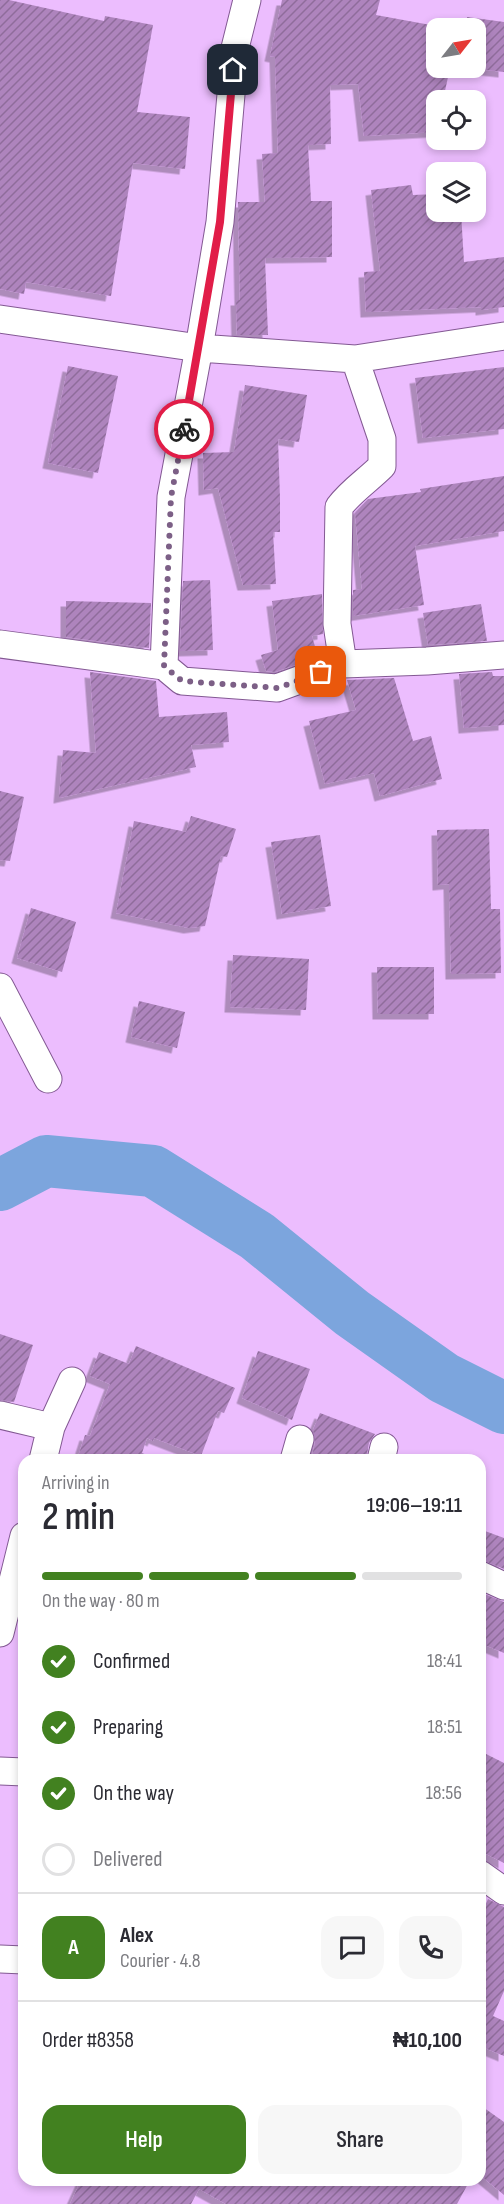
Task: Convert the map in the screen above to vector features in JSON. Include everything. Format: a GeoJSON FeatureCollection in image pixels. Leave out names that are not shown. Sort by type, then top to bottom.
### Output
{"type":"FeatureCollection","features":[{"type":"Feature","properties":{"kind":"street"},"geometry":{"type":"LineString","coordinates":[[164,666],[171,497],[220,222],[235,48],[247,0]]}},
{"type":"Feature","properties":{"kind":"street"},"geometry":{"type":"LineString","coordinates":[[0,319],[199,348],[355,359],[504,336]]}},
{"type":"Feature","properties":{"kind":"street"},"geometry":{"type":"LineString","coordinates":[[343,664],[337,624],[339,507],[348,495],[382,466],[382,439],[355,359]]}},
{"type":"Feature","properties":{"kind":"street"},"geometry":{"type":"LineString","coordinates":[[0,644],[164,666],[182,681],[278,688],[343,664],[504,656]]}},
{"type":"Feature","properties":{"kind":"street"},"geometry":{"type":"LineString","coordinates":[[0,987],[48,1078]]}},
{"type":"Feature","properties":{"kind":"street"},"geometry":{"type":"LineString","coordinates":[[44,1454],[51,1427],[72,1381]]}},
{"type":"Feature","properties":{"kind":"street"},"geometry":{"type":"LineString","coordinates":[[0,1415],[51,1427]]}},
{"type":"Feature","properties":{"kind":"street"},"geometry":{"type":"LineString","coordinates":[[0,1633],[18,1560]]}},
{"type":"Feature","properties":{"kind":"street"},"geometry":{"type":"LineString","coordinates":[[486,1578],[504,1587]]}},
{"type":"Feature","properties":{"kind":"street"},"geometry":{"type":"LineString","coordinates":[[0,1772],[18,1772]]}},
{"type":"Feature","properties":{"kind":"street"},"geometry":{"type":"LineString","coordinates":[[486,1878],[504,1891]]}},
{"type":"Feature","properties":{"kind":"street"},"geometry":{"type":"LineString","coordinates":[[0,1959],[18,1960]]}},
{"type":"Feature","properties":{"kind":"building"},"geometry":{"type":"Polygon","coordinates":[[[0,0],[104,21],[105,16],[153,25],[137,112],[190,117],[185,169],[133,163],[111,296],[26,282],[24,294],[0,289],[0,0]]]}},
{"type":"Feature","properties":{"kind":"building"},"geometry":{"type":"Polygon","coordinates":[[[282,0],[380,0],[376,15],[426,24],[426,78],[448,78],[445,90],[426,90],[426,133],[364,136],[358,84],[330,85],[331,144],[308,145],[311,201],[332,201],[332,257],[265,258],[268,335],[237,335],[236,300],[240,300],[238,202],[265,202],[262,154],[278,153],[275,57],[270,56],[282,0]]]}},
{"type":"Feature","properties":{"kind":"building"},"geometry":{"type":"Polygon","coordinates":[[[486,20],[504,22],[504,72],[486,70],[486,20]]]}},
{"type":"Feature","properties":{"kind":"building"},"geometry":{"type":"Polygon","coordinates":[[[411,185],[413,195],[426,194],[426,222],[462,222],[464,262],[504,257],[504,307],[481,310],[481,307],[366,312],[364,272],[380,271],[371,190],[411,185]]]}},
{"type":"Feature","properties":{"kind":"building"},"geometry":{"type":"Polygon","coordinates":[[[68,366],[118,376],[98,473],[48,463],[68,366]]]}},
{"type":"Feature","properties":{"kind":"building"},"geometry":{"type":"Polygon","coordinates":[[[504,367],[504,429],[423,438],[415,378],[504,367]]]}},
{"type":"Feature","properties":{"kind":"building"},"geometry":{"type":"Polygon","coordinates":[[[245,385],[307,395],[299,442],[278,439],[280,532],[273,532],[276,584],[243,585],[218,488],[204,490],[203,453],[234,452],[245,385]]]}},
{"type":"Feature","properties":{"kind":"building"},"geometry":{"type":"Polygon","coordinates":[[[504,476],[504,531],[415,546],[424,605],[353,616],[353,590],[362,589],[355,513],[368,499],[421,492],[420,489],[504,476]]]}},
{"type":"Feature","properties":{"kind":"building"},"geometry":{"type":"Polygon","coordinates":[[[210,580],[213,650],[180,651],[183,581],[210,580]]]}},
{"type":"Feature","properties":{"kind":"building"},"geometry":{"type":"Polygon","coordinates":[[[322,594],[323,634],[312,636],[318,657],[275,672],[266,671],[261,655],[278,650],[272,601],[322,594]]]}},
{"type":"Feature","properties":{"kind":"building"},"geometry":{"type":"Polygon","coordinates":[[[66,601],[151,603],[149,648],[66,637],[66,601]]]}},
{"type":"Feature","properties":{"kind":"building"},"geometry":{"type":"Polygon","coordinates":[[[481,604],[487,641],[428,645],[423,613],[481,604]]]}},
{"type":"Feature","properties":{"kind":"building"},"geometry":{"type":"Polygon","coordinates":[[[90,672],[156,681],[159,717],[227,712],[229,742],[191,745],[196,767],[59,798],[63,750],[96,753],[90,672]]]}},
{"type":"Feature","properties":{"kind":"building"},"geometry":{"type":"Polygon","coordinates":[[[492,672],[493,676],[504,676],[504,725],[464,728],[459,674],[492,672]]]}},
{"type":"Feature","properties":{"kind":"building"},"geometry":{"type":"Polygon","coordinates":[[[394,678],[413,741],[431,736],[442,779],[380,796],[374,773],[325,784],[309,721],[356,710],[347,680],[394,678]]]}},
{"type":"Feature","properties":{"kind":"building"},"geometry":{"type":"Polygon","coordinates":[[[0,791],[24,797],[10,861],[0,860],[0,791]]]}},
{"type":"Feature","properties":{"kind":"building"},"geometry":{"type":"Polygon","coordinates":[[[191,816],[236,829],[227,857],[221,856],[205,926],[189,928],[116,913],[134,821],[186,832],[191,816]]]}},
{"type":"Feature","properties":{"kind":"building"},"geometry":{"type":"Polygon","coordinates":[[[489,829],[491,909],[500,909],[501,973],[451,974],[449,884],[438,885],[437,830],[489,829]]]}},
{"type":"Feature","properties":{"kind":"building"},"geometry":{"type":"Polygon","coordinates":[[[320,835],[331,906],[282,914],[271,842],[320,835]]]}},
{"type":"Feature","properties":{"kind":"building"},"geometry":{"type":"Polygon","coordinates":[[[31,908],[76,922],[62,972],[17,958],[31,908]]]}},
{"type":"Feature","properties":{"kind":"building"},"geometry":{"type":"Polygon","coordinates":[[[233,955],[309,959],[306,1010],[230,1007],[233,955]]]}},
{"type":"Feature","properties":{"kind":"building"},"geometry":{"type":"Polygon","coordinates":[[[377,967],[434,967],[434,1014],[378,1014],[377,967]]]}},
{"type":"Feature","properties":{"kind":"building"},"geometry":{"type":"Polygon","coordinates":[[[139,1001],[185,1012],[177,1048],[131,1037],[139,1001]]]}},
{"type":"Feature","properties":{"kind":"building"},"geometry":{"type":"Polygon","coordinates":[[[0,1334],[33,1345],[14,1402],[0,1400],[0,1334]]]}},
{"type":"Feature","properties":{"kind":"building"},"geometry":{"type":"Polygon","coordinates":[[[136,1346],[235,1388],[224,1413],[218,1411],[202,1454],[196,1454],[154,1438],[153,1441],[147,1438],[142,1453],[144,1454],[79,1454],[85,1435],[90,1436],[110,1384],[90,1376],[99,1352],[129,1364],[136,1346]]]}},
{"type":"Feature","properties":{"kind":"building"},"geometry":{"type":"Polygon","coordinates":[[[258,1351],[310,1369],[292,1420],[242,1398],[258,1351]]]}},
{"type":"Feature","properties":{"kind":"building"},"geometry":{"type":"Polygon","coordinates":[[[320,1413],[375,1434],[369,1443],[367,1454],[312,1454],[315,1443],[313,1430],[320,1413]]]}},
{"type":"Feature","properties":{"kind":"building"},"geometry":{"type":"Polygon","coordinates":[[[486,1531],[504,1538],[504,1569],[486,1562],[486,1531]]]}},
{"type":"Feature","properties":{"kind":"building"},"geometry":{"type":"Polygon","coordinates":[[[486,1594],[504,1602],[504,1653],[486,1646],[486,1594]]]}},
{"type":"Feature","properties":{"kind":"building"},"geometry":{"type":"Polygon","coordinates":[[[486,1754],[504,1763],[504,1863],[486,1854],[486,1754]]]}},
{"type":"Feature","properties":{"kind":"building"},"geometry":{"type":"Polygon","coordinates":[[[488,1899],[504,1907],[504,1991],[493,2016],[504,2021],[504,2056],[486,2048],[486,1904],[488,1899]]]}},
{"type":"Feature","properties":{"kind":"building"},"geometry":{"type":"Polygon","coordinates":[[[486,2109],[504,2122],[504,2195],[486,2180],[486,2109]]]}},
{"type":"Feature","properties":{"kind":"building"},"geometry":{"type":"Polygon","coordinates":[[[78,2186],[467,2186],[457,2204],[226,2204],[199,2189],[191,2204],[70,2204],[78,2186]]]}},
{"type":"Feature","properties":{"kind":"waterway"},"geometry":{"type":"LineString","coordinates":[[0,1185],[46,1161],[153,1171],[257,1236],[352,1313],[444,1378],[504,1408]]}},
{"type":"Feature","properties":{"kind":"way so far"},"geometry":{"type":"LineString","coordinates":[[184,429],[171,497],[164,666],[182,681],[278,688],[321,672]]}},
{"type":"Feature","properties":{"kind":"route"},"geometry":{"type":"LineString","coordinates":[[184,429],[220,222],[233,70]]}}]}
